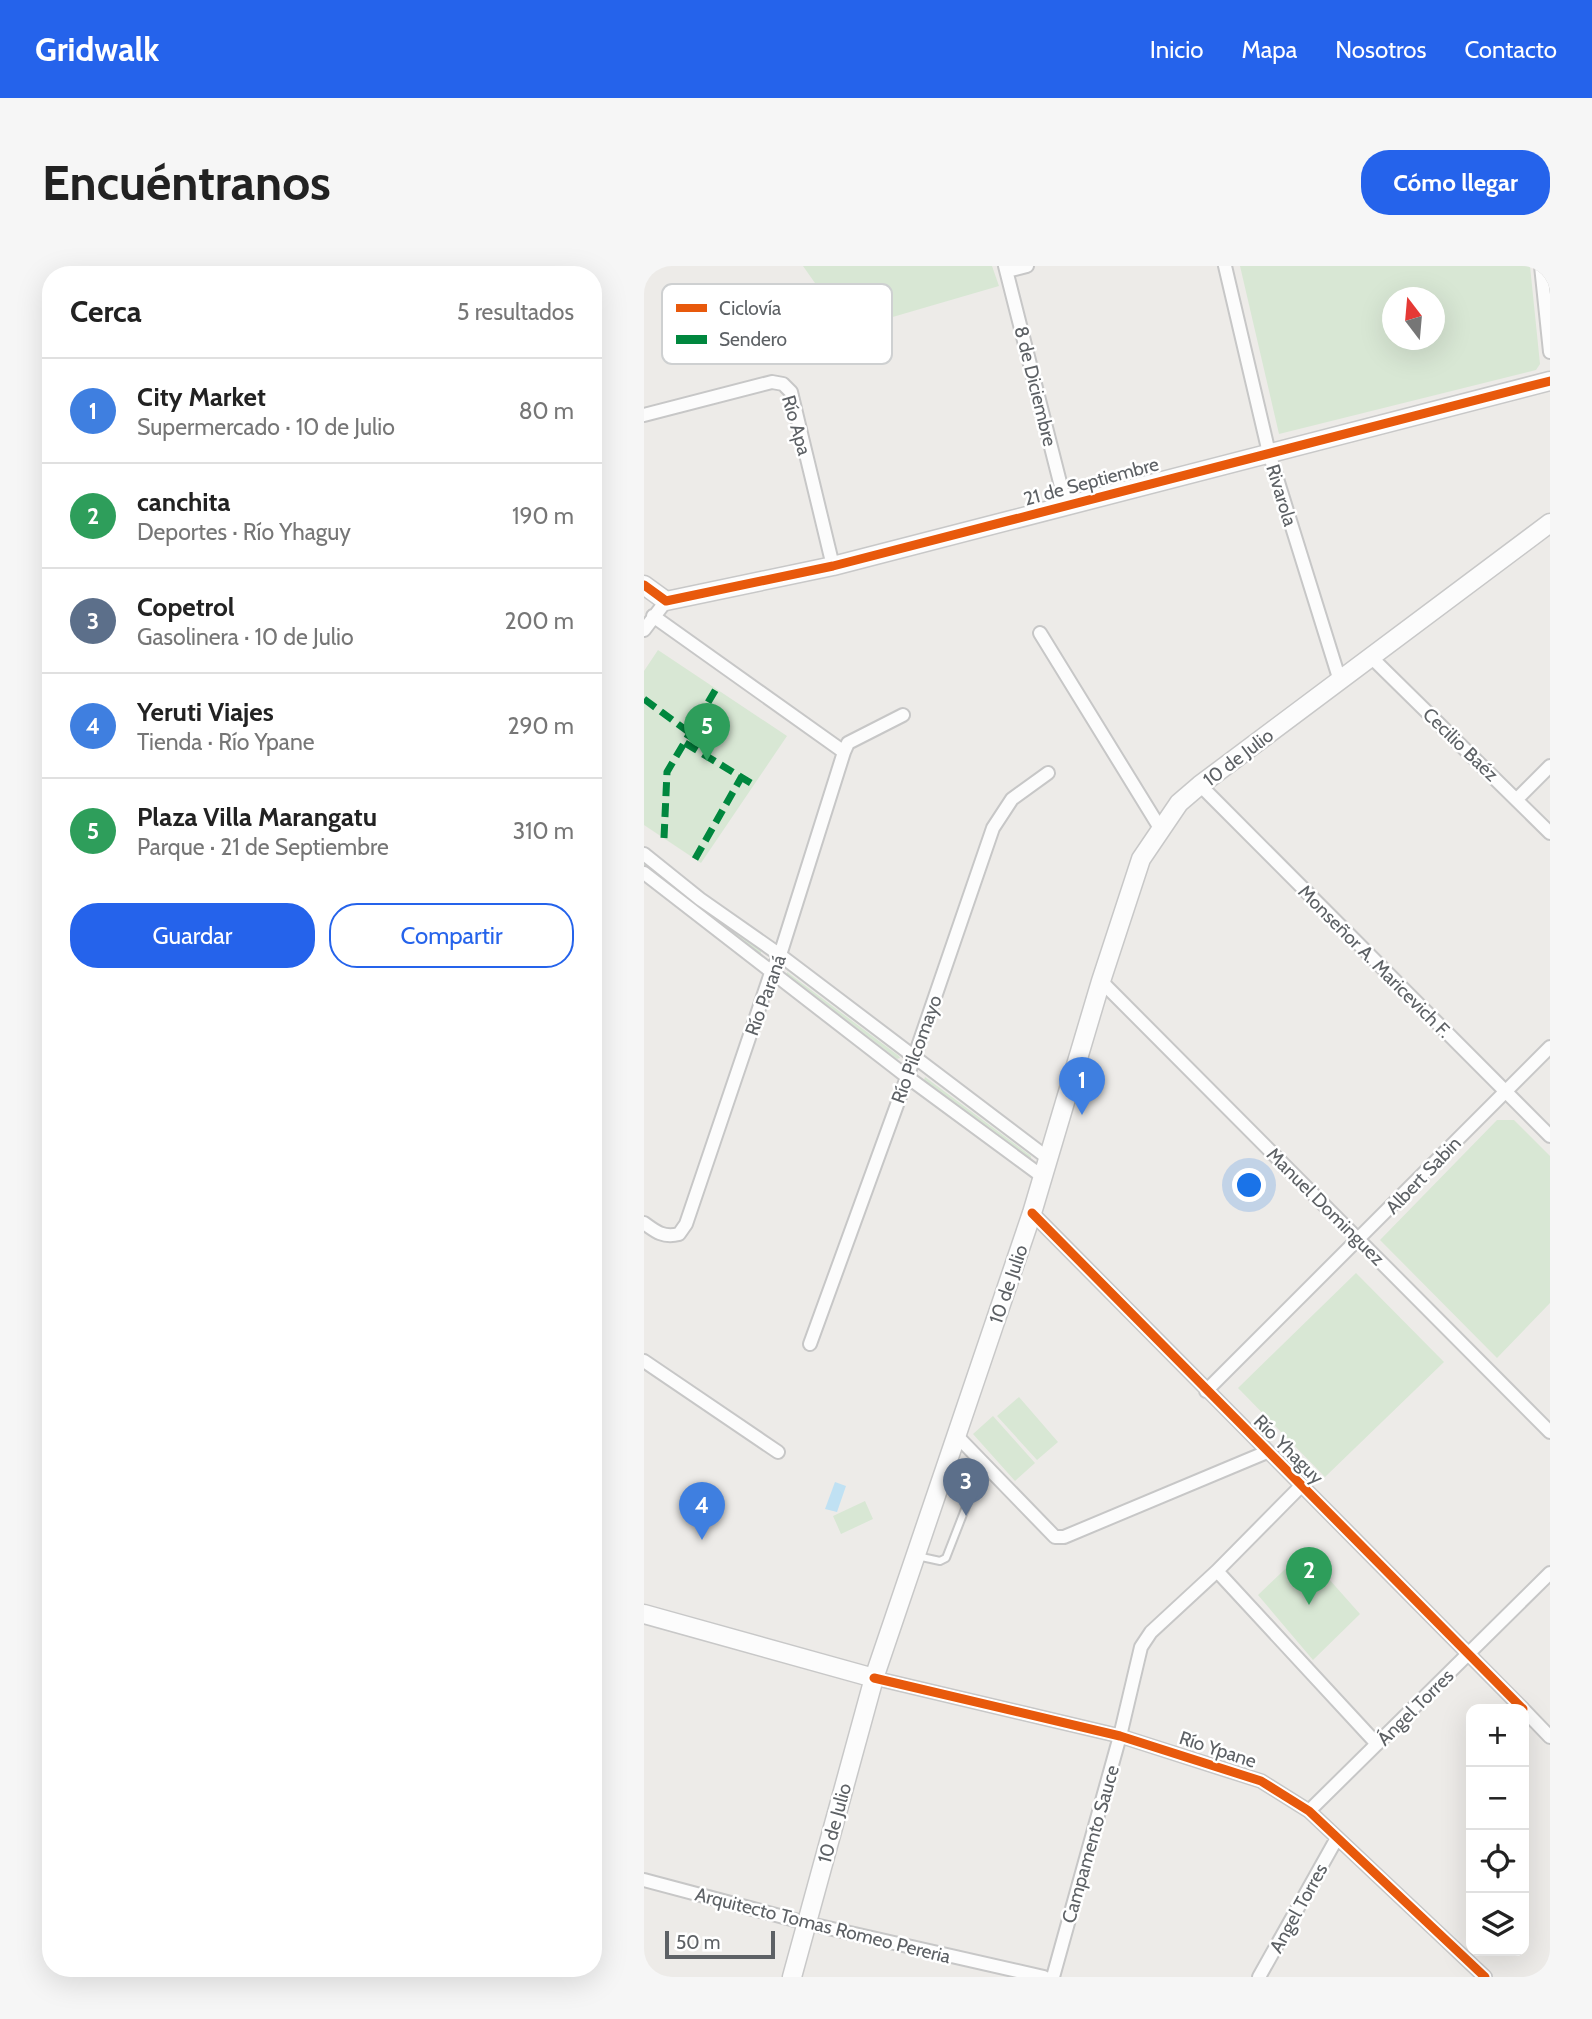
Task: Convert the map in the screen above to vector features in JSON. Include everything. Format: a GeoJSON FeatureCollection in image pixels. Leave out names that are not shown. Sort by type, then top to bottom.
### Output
{"type":"FeatureCollection","features":[{"type":"Feature","properties":{"kind":"main road","name":"21 de Septiembre"},"geometry":{"type":"LineString","coordinates":[[666,601],[833,566],[1550,382]]}},
{"type":"Feature","properties":{"kind":"main road","name":"10 de Julio"},"geometry":{"type":"LineString","coordinates":[[792,1977],[874,1678],[1032,1213],[1101,981],[1141,859],[1179,803],[1200,785],[1550,523]]}},
{"type":"Feature","properties":{"kind":"main road"},"geometry":{"type":"LineString","coordinates":[[644,585],[666,601]]}},
{"type":"Feature","properties":{"kind":"main road","name":"Río Ypane"},"geometry":{"type":"LineString","coordinates":[[644,1614],[874,1678]]}},
{"type":"Feature","properties":{"kind":"street"},"geometry":{"type":"LineString","coordinates":[[1006,269],[1027,266]]}},
{"type":"Feature","properties":{"kind":"street","name":"Rivarola"},"geometry":{"type":"LineString","coordinates":[[1225,266],[1269,453],[1340,681]]}},
{"type":"Feature","properties":{"kind":"street"},"geometry":{"type":"LineString","coordinates":[[1541,266],[1550,352]]}},
{"type":"Feature","properties":{"kind":"street","name":"8 de Diciembre"},"geometry":{"type":"LineString","coordinates":[[1006,269],[1066,506]]}},
{"type":"Feature","properties":{"kind":"street","name":"Río Apa"},"geometry":{"type":"LineString","coordinates":[[644,415],[772,382],[783,384],[791,392],[833,566]]}},
{"type":"Feature","properties":{"kind":"street"},"geometry":{"type":"LineString","coordinates":[[644,629],[666,601]]}},
{"type":"Feature","properties":{"kind":"street"},"geometry":{"type":"LineString","coordinates":[[653,616],[844,752],[848,743],[903,715]]}},
{"type":"Feature","properties":{"kind":"street"},"geometry":{"type":"LineString","coordinates":[[1040,633],[1160,828]]}},
{"type":"Feature","properties":{"kind":"street","name":"Cecilio Baéz"},"geometry":{"type":"LineString","coordinates":[[1371,657],[1550,833]]}},
{"type":"Feature","properties":{"kind":"street","name":"Río Paraná"},"geometry":{"type":"LineString","coordinates":[[644,1223],[669,1237],[679,1234],[686,1224],[772,970],[780,955],[844,752]]}},
{"type":"Feature","properties":{"kind":"street"},"geometry":{"type":"LineString","coordinates":[[1517,799],[1550,765]]}},
{"type":"Feature","properties":{"kind":"street","name":"Río Pilcomayo"},"geometry":{"type":"LineString","coordinates":[[810,1344],[914,1058],[993,828],[1012,799],[1048,773]]}},
{"type":"Feature","properties":{"kind":"street","name":"Monseñor A. Maricevich F."},"geometry":{"type":"LineString","coordinates":[[1200,785],[1550,1136]]}},
{"type":"Feature","properties":{"kind":"street"},"geometry":{"type":"LineString","coordinates":[[644,854],[700,900],[780,955],[1049,1159]]}},
{"type":"Feature","properties":{"kind":"street"},"geometry":{"type":"LineString","coordinates":[[644,873],[906,1076],[1043,1177]]}},
{"type":"Feature","properties":{"kind":"street","name":"Manuel Dominguez"},"geometry":{"type":"LineString","coordinates":[[1101,981],[1550,1432]]}},
{"type":"Feature","properties":{"kind":"street","name":"Albert Sabin"},"geometry":{"type":"LineString","coordinates":[[1206,1391],[1550,1047]]}},
{"type":"Feature","properties":{"kind":"street","name":"Río Yhaguy"},"geometry":{"type":"LineString","coordinates":[[1032,1213],[1517,1704]]}},
{"type":"Feature","properties":{"kind":"street"},"geometry":{"type":"LineString","coordinates":[[644,1361],[778,1452]]}},
{"type":"Feature","properties":{"kind":"street"},"geometry":{"type":"LineString","coordinates":[[956,1436],[1055,1536],[1064,1537],[1267,1452]]}},
{"type":"Feature","properties":{"kind":"street","name":"Campamento Sauce"},"geometry":{"type":"LineString","coordinates":[[1053,1977],[1120,1736],[1141,1647],[1151,1632],[1217,1571],[1302,1485]]}},
{"type":"Feature","properties":{"kind":"street"},"geometry":{"type":"LineString","coordinates":[[1217,1571],[1377,1744]]}},
{"type":"Feature","properties":{"kind":"street","name":"Ángel Torres"},"geometry":{"type":"LineString","coordinates":[[1309,1811],[1550,1573]]}},
{"type":"Feature","properties":{"kind":"street","name":"Río Ypane"},"geometry":{"type":"LineString","coordinates":[[874,1678],[1120,1736],[1261,1781],[1309,1811],[1485,1977]]}},
{"type":"Feature","properties":{"kind":"street","name":"Río Yhaguy"},"geometry":{"type":"LineString","coordinates":[[1529,1716],[1550,1737]]}},
{"type":"Feature","properties":{"kind":"street","name":"Angel Torres"},"geometry":{"type":"LineString","coordinates":[[1259,1977],[1337,1838]]}},
{"type":"Feature","properties":{"kind":"street","name":"Arquitecto Tomas Romeo Pereria"},"geometry":{"type":"LineString","coordinates":[[644,1880],[806,1923],[1044,1977]]}},
{"type":"Feature","properties":{"kind":"lane"},"geometry":{"type":"LineString","coordinates":[[915,1556],[940,1561],[946,1558],[983,1463]]}},
{"type":"Feature","properties":{"kind":"lane"},"geometry":{"type":"LineString","coordinates":[[946,1469],[976,1482]]}},
{"type":"Feature","properties":{"kind":"green space"},"geometry":{"type":"Polygon","coordinates":[[[803,266],[992,266],[999,286],[892,317],[892,284],[816,284],[803,266]]]}},
{"type":"Feature","properties":{"kind":"green space"},"geometry":{"type":"Polygon","coordinates":[[[1240,266],[1530,266],[1540,364],[1536,370],[1279,434],[1240,266]]]}},
{"type":"Feature","properties":{"kind":"green space"},"geometry":{"type":"Polygon","coordinates":[[[658,650],[787,736],[701,863],[644,825],[644,671],[658,650]]]}},
{"type":"Feature","properties":{"kind":"green space"},"geometry":{"type":"Polygon","coordinates":[[[644,861],[761,951],[761,954],[644,866],[644,861]]]}},
{"type":"Feature","properties":{"kind":"green space"},"geometry":{"type":"Polygon","coordinates":[[[787,972],[899,1056],[900,1058],[897,1059],[787,972]]]}},
{"type":"Feature","properties":{"kind":"green space"},"geometry":{"type":"Polygon","coordinates":[[[925,1077],[1031,1156],[1031,1158],[924,1080],[925,1077]]]}},
{"type":"Feature","properties":{"kind":"green space"},"geometry":{"type":"Polygon","coordinates":[[[1497,1120],[1514,1120],[1550,1156],[1550,1303],[1497,1358],[1380,1240],[1497,1120]]]}},
{"type":"Feature","properties":{"kind":"green space"},"geometry":{"type":"Polygon","coordinates":[[[1356,1273],[1444,1362],[1325,1477],[1238,1388],[1356,1273]]]}},
{"type":"Feature","properties":{"kind":"green space"},"geometry":{"type":"Polygon","coordinates":[[[1019,1397],[1058,1442],[1037,1460],[997,1416],[1019,1397]]]}},
{"type":"Feature","properties":{"kind":"green space"},"geometry":{"type":"Polygon","coordinates":[[[993,1416],[1035,1463],[1015,1481],[973,1434],[993,1416]]]}},
{"type":"Feature","properties":{"kind":"green space"},"geometry":{"type":"Polygon","coordinates":[[[865,1501],[873,1519],[841,1534],[833,1516],[865,1501]]]}},
{"type":"Feature","properties":{"kind":"green space"},"geometry":{"type":"Polygon","coordinates":[[[1304,1551],[1360,1614],[1313,1660],[1258,1595],[1304,1551]]]}},
{"type":"Feature","properties":{"kind":"water"},"geometry":{"type":"Polygon","coordinates":[[[835,1482],[846,1486],[837,1512],[825,1509],[835,1482]]]}},
{"type":"Feature","properties":{"kind":"marked path"},"geometry":{"type":"LineString","coordinates":[[664,838],[667,772],[716,689]]}},
{"type":"Feature","properties":{"kind":"marked path"},"geometry":{"type":"LineString","coordinates":[[644,699],[690,733]]}},
{"type":"Feature","properties":{"kind":"marked path"},"geometry":{"type":"LineString","coordinates":[[685,743],[754,785]]}},
{"type":"Feature","properties":{"kind":"marked path"},"geometry":{"type":"LineString","coordinates":[[695,859],[742,776]]}},
{"type":"Feature","properties":{"kind":"cycle path"},"geometry":{"type":"LineString","coordinates":[[644,585],[666,601],[833,566],[1550,381]]}},
{"type":"Feature","properties":{"kind":"cycle path"},"geometry":{"type":"LineString","coordinates":[[1032,1213],[1518,1704]]}},
{"type":"Feature","properties":{"kind":"cycle path"},"geometry":{"type":"LineString","coordinates":[[874,1678],[1120,1736],[1261,1781],[1309,1811],[1485,1977]]}},
{"type":"Feature","properties":{"kind":"place","name":"Plaza Villa Marangatu"},"geometry":{"type":"Point","coordinates":[707,761]}},
{"type":"Feature","properties":{"kind":"place","name":"City Market"},"geometry":{"type":"Point","coordinates":[1082,1115]}},
{"type":"Feature","properties":{"kind":"place","name":"Copetrol"},"geometry":{"type":"Point","coordinates":[966,1516]}},
{"type":"Feature","properties":{"kind":"place","name":"Yeruti Viajes"},"geometry":{"type":"Point","coordinates":[702,1540]}},
{"type":"Feature","properties":{"kind":"place","name":"canchita"},"geometry":{"type":"Point","coordinates":[1309,1605]}}]}
